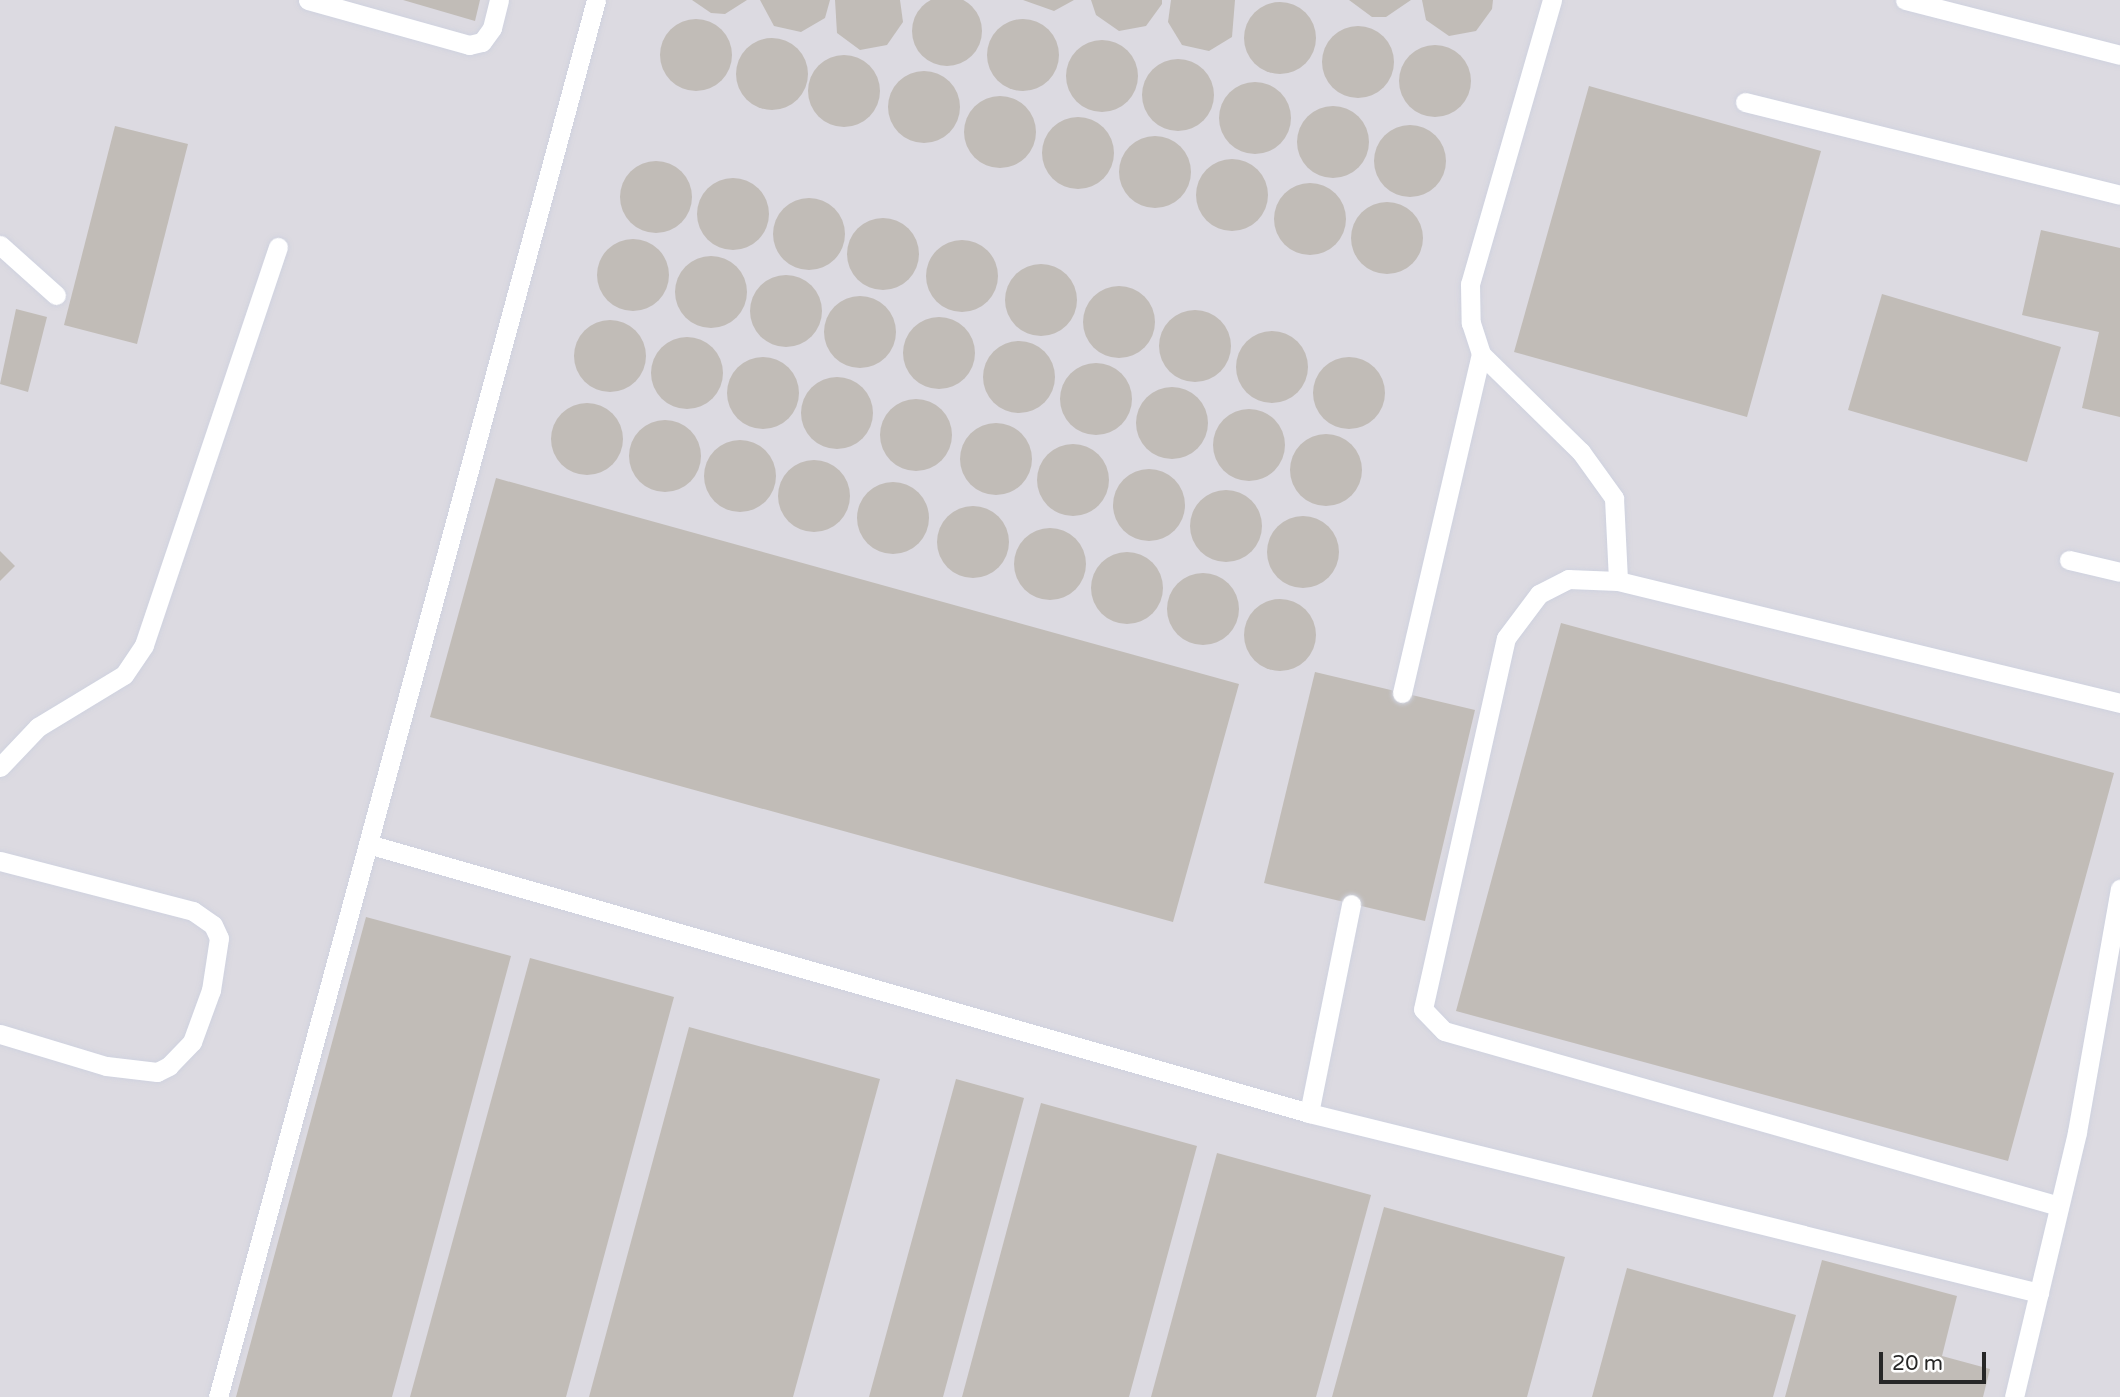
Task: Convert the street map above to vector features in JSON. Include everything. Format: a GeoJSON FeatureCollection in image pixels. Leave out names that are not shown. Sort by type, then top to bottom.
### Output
{"type":"FeatureCollection","features":[{"type":"Feature","properties":{"kind":"lane"},"geometry":{"type":"LineString","coordinates":[[308,0],[469,45],[482,42],[492,28],[499,0]]}},
{"type":"Feature","properties":{"kind":"lane"},"geometry":{"type":"LineString","coordinates":[[218,1397],[596,0]]}},
{"type":"Feature","properties":{"kind":"lane"},"geometry":{"type":"LineString","coordinates":[[1552,0],[1470,284],[1471,323],[1481,354],[1581,452],[1614,498],[1618,581]]}},
{"type":"Feature","properties":{"kind":"lane"},"geometry":{"type":"LineString","coordinates":[[1906,0],[2120,55]]}},
{"type":"Feature","properties":{"kind":"lane"},"geometry":{"type":"LineString","coordinates":[[1745,102],[2120,195]]}},
{"type":"Feature","properties":{"kind":"lane"},"geometry":{"type":"LineString","coordinates":[[0,245],[56,295]]}},
{"type":"Feature","properties":{"kind":"lane"},"geometry":{"type":"LineString","coordinates":[[0,767],[38,727],[124,675],[144,645],[278,247]]}},
{"type":"Feature","properties":{"kind":"lane"},"geometry":{"type":"LineString","coordinates":[[1402,692],[1481,354]]}},
{"type":"Feature","properties":{"kind":"lane"},"geometry":{"type":"LineString","coordinates":[[2069,560],[2120,572]]}},
{"type":"Feature","properties":{"kind":"lane"},"geometry":{"type":"LineString","coordinates":[[2059,1206],[1432,1023],[1423,1009],[1506,639],[1539,594],[1568,579],[1618,581],[2120,704]]}},
{"type":"Feature","properties":{"kind":"lane"},"geometry":{"type":"LineString","coordinates":[[368,844],[1310,1113],[2039,1293]]}},
{"type":"Feature","properties":{"kind":"lane"},"geometry":{"type":"LineString","coordinates":[[0,861],[193,911],[219,938],[211,990],[192,1042],[169,1066],[157,1072],[106,1066],[0,1034]]}},
{"type":"Feature","properties":{"kind":"lane"},"geometry":{"type":"LineString","coordinates":[[2014,1397],[2059,1206],[2120,889]]}},
{"type":"Feature","properties":{"kind":"lane"},"geometry":{"type":"LineString","coordinates":[[1310,1113],[1351,904]]}},
{"type":"Feature","properties":{"kind":"shaded area"},"geometry":{"type":"Polygon","coordinates":[[[0,0],[2120,0],[2120,1397],[0,1397],[0,0]]]}},
{"type":"Feature","properties":{"kind":"building"},"geometry":{"type":"Polygon","coordinates":[[[947,-4],[972,6],[982,31],[972,56],[947,66],[922,56],[912,31],[922,6],[947,-4]]]}},
{"type":"Feature","properties":{"kind":"building"},"geometry":{"type":"Polygon","coordinates":[[[403,0],[480,0],[475,21],[403,0]]]}},
{"type":"Feature","properties":{"kind":"building"},"geometry":{"type":"Polygon","coordinates":[[[692,0],[747,0],[725,14],[711,13],[692,0]]]}},
{"type":"Feature","properties":{"kind":"building"},"geometry":{"type":"Polygon","coordinates":[[[760,0],[830,0],[825,18],[801,32],[774,26],[760,0]]]}},
{"type":"Feature","properties":{"kind":"building"},"geometry":{"type":"Polygon","coordinates":[[[835,0],[900,0],[903,22],[887,45],[860,50],[837,33],[835,0]]]}},
{"type":"Feature","properties":{"kind":"building"},"geometry":{"type":"Polygon","coordinates":[[[1023,0],[1074,0],[1054,11],[1023,0]]]}},
{"type":"Feature","properties":{"kind":"building"},"geometry":{"type":"Polygon","coordinates":[[[1091,0],[1162,0],[1162,4],[1146,26],[1119,31],[1096,15],[1091,0]]]}},
{"type":"Feature","properties":{"kind":"building"},"geometry":{"type":"Polygon","coordinates":[[[1171,0],[1235,0],[1232,37],[1209,51],[1182,45],[1168,22],[1171,0]]]}},
{"type":"Feature","properties":{"kind":"building"},"geometry":{"type":"Polygon","coordinates":[[[1349,0],[1411,0],[1386,17],[1372,17],[1349,0]]]}},
{"type":"Feature","properties":{"kind":"building"},"geometry":{"type":"Polygon","coordinates":[[[1422,0],[1493,0],[1492,9],[1476,31],[1449,36],[1426,20],[1422,0]]]}},
{"type":"Feature","properties":{"kind":"building"},"geometry":{"type":"Polygon","coordinates":[[[1280,2],[1300,8],[1310,18],[1316,38],[1310,58],[1300,68],[1280,74],[1260,68],[1250,58],[1244,38],[1250,18],[1260,8],[1280,2]]]}},
{"type":"Feature","properties":{"kind":"building"},"geometry":{"type":"Polygon","coordinates":[[[696,19],[716,25],[726,35],[732,55],[726,75],[716,85],[696,91],[676,85],[666,75],[660,55],[666,35],[676,25],[696,19]]]}},
{"type":"Feature","properties":{"kind":"building"},"geometry":{"type":"Polygon","coordinates":[[[1023,19],[1043,25],[1053,35],[1059,55],[1053,75],[1043,85],[1023,91],[1003,85],[993,75],[987,55],[993,35],[1003,25],[1023,19]]]}},
{"type":"Feature","properties":{"kind":"building"},"geometry":{"type":"Polygon","coordinates":[[[1358,26],[1378,32],[1388,42],[1394,62],[1388,82],[1378,92],[1358,98],[1338,92],[1328,82],[1322,62],[1328,42],[1338,32],[1358,26]]]}},
{"type":"Feature","properties":{"kind":"building"},"geometry":{"type":"Polygon","coordinates":[[[772,38],[792,44],[802,54],[808,74],[802,94],[792,104],[772,110],[752,104],[742,94],[736,74],[742,54],[752,44],[772,38]]]}},
{"type":"Feature","properties":{"kind":"building"},"geometry":{"type":"Polygon","coordinates":[[[1102,40],[1122,46],[1132,56],[1138,76],[1132,96],[1122,106],[1102,112],[1082,106],[1072,96],[1066,76],[1072,56],[1082,46],[1102,40]]]}},
{"type":"Feature","properties":{"kind":"building"},"geometry":{"type":"Polygon","coordinates":[[[1435,45],[1455,51],[1465,61],[1471,81],[1465,101],[1455,111],[1435,117],[1415,111],[1405,101],[1399,81],[1405,61],[1415,51],[1435,45]]]}},
{"type":"Feature","properties":{"kind":"building"},"geometry":{"type":"Polygon","coordinates":[[[844,55],[864,61],[874,71],[880,91],[874,111],[864,121],[844,127],[824,121],[814,111],[808,91],[814,71],[824,61],[844,55]]]}},
{"type":"Feature","properties":{"kind":"building"},"geometry":{"type":"Polygon","coordinates":[[[1178,59],[1198,65],[1208,75],[1214,95],[1208,115],[1198,125],[1178,131],[1158,125],[1148,115],[1142,95],[1148,75],[1158,65],[1178,59]]]}},
{"type":"Feature","properties":{"kind":"building"},"geometry":{"type":"Polygon","coordinates":[[[924,71],[944,77],[954,87],[960,107],[954,127],[944,137],[924,143],[904,137],[894,127],[888,107],[894,87],[904,77],[924,71]]]}},
{"type":"Feature","properties":{"kind":"building"},"geometry":{"type":"Polygon","coordinates":[[[1255,82],[1275,88],[1285,98],[1291,118],[1285,138],[1275,148],[1255,154],[1235,148],[1225,138],[1219,118],[1225,98],[1235,88],[1255,82]]]}},
{"type":"Feature","properties":{"kind":"building"},"geometry":{"type":"Polygon","coordinates":[[[1589,86],[1821,151],[1747,417],[1514,352],[1589,86]]]}},
{"type":"Feature","properties":{"kind":"building"},"geometry":{"type":"Polygon","coordinates":[[[1000,96],[1020,102],[1030,112],[1036,132],[1030,152],[1020,162],[1000,168],[980,162],[970,152],[964,132],[970,112],[980,102],[1000,96]]]}},
{"type":"Feature","properties":{"kind":"building"},"geometry":{"type":"Polygon","coordinates":[[[1333,106],[1353,112],[1363,122],[1369,142],[1363,162],[1353,172],[1333,178],[1313,172],[1303,162],[1297,142],[1303,122],[1313,112],[1333,106]]]}},
{"type":"Feature","properties":{"kind":"building"},"geometry":{"type":"Polygon","coordinates":[[[1078,117],[1098,123],[1108,133],[1114,153],[1108,173],[1098,183],[1078,189],[1058,183],[1048,173],[1042,153],[1048,133],[1058,123],[1078,117]]]}},
{"type":"Feature","properties":{"kind":"building"},"geometry":{"type":"Polygon","coordinates":[[[1410,125],[1430,131],[1440,141],[1446,161],[1440,181],[1430,191],[1410,197],[1390,191],[1380,181],[1374,161],[1380,141],[1390,131],[1410,125]]]}},
{"type":"Feature","properties":{"kind":"building"},"geometry":{"type":"Polygon","coordinates":[[[115,126],[188,144],[137,344],[64,325],[115,126]]]}},
{"type":"Feature","properties":{"kind":"building"},"geometry":{"type":"Polygon","coordinates":[[[1155,136],[1175,142],[1185,152],[1191,172],[1185,192],[1175,202],[1155,208],[1135,202],[1125,192],[1119,172],[1125,152],[1135,142],[1155,136]]]}},
{"type":"Feature","properties":{"kind":"building"},"geometry":{"type":"Polygon","coordinates":[[[1232,159],[1252,165],[1262,175],[1268,195],[1262,215],[1252,225],[1232,231],[1212,225],[1202,215],[1196,195],[1202,175],[1212,165],[1232,159]]]}},
{"type":"Feature","properties":{"kind":"building"},"geometry":{"type":"Polygon","coordinates":[[[656,161],[676,167],[686,177],[692,197],[686,217],[676,227],[656,233],[636,227],[626,217],[620,197],[626,177],[636,167],[656,161]]]}},
{"type":"Feature","properties":{"kind":"building"},"geometry":{"type":"Polygon","coordinates":[[[733,178],[753,184],[763,194],[769,214],[763,234],[753,244],[733,250],[713,244],[703,234],[697,214],[703,194],[713,184],[733,178]]]}},
{"type":"Feature","properties":{"kind":"building"},"geometry":{"type":"Polygon","coordinates":[[[1310,183],[1330,189],[1340,199],[1346,219],[1340,239],[1330,249],[1310,255],[1290,249],[1280,239],[1274,219],[1280,199],[1290,189],[1310,183]]]}},
{"type":"Feature","properties":{"kind":"building"},"geometry":{"type":"Polygon","coordinates":[[[809,198],[829,204],[839,214],[845,234],[839,254],[829,264],[809,270],[789,264],[779,254],[773,234],[779,214],[789,204],[809,198]]]}},
{"type":"Feature","properties":{"kind":"building"},"geometry":{"type":"Polygon","coordinates":[[[1387,202],[1407,208],[1417,218],[1423,238],[1417,258],[1407,268],[1387,274],[1367,268],[1357,258],[1351,238],[1357,218],[1367,208],[1387,202]]]}},
{"type":"Feature","properties":{"kind":"building"},"geometry":{"type":"Polygon","coordinates":[[[883,218],[903,224],[913,234],[919,254],[913,274],[903,284],[883,290],[863,284],[853,274],[847,254],[853,234],[863,224],[883,218]]]}},
{"type":"Feature","properties":{"kind":"building"},"geometry":{"type":"Polygon","coordinates":[[[2041,230],[2120,248],[2120,417],[2082,408],[2099,332],[2022,315],[2041,230]]]}},
{"type":"Feature","properties":{"kind":"building"},"geometry":{"type":"Polygon","coordinates":[[[633,239],[653,245],[663,255],[669,275],[663,295],[653,305],[633,311],[613,305],[603,295],[597,275],[603,255],[613,245],[633,239]]]}},
{"type":"Feature","properties":{"kind":"building"},"geometry":{"type":"Polygon","coordinates":[[[962,240],[982,246],[992,256],[998,276],[992,296],[982,306],[962,312],[942,306],[932,296],[926,276],[932,256],[942,246],[962,240]]]}},
{"type":"Feature","properties":{"kind":"building"},"geometry":{"type":"Polygon","coordinates":[[[711,256],[731,262],[741,272],[747,292],[741,312],[731,322],[711,328],[691,322],[681,312],[675,292],[681,272],[691,262],[711,256]]]}},
{"type":"Feature","properties":{"kind":"building"},"geometry":{"type":"Polygon","coordinates":[[[1041,264],[1061,270],[1071,280],[1077,300],[1071,320],[1061,330],[1041,336],[1021,330],[1011,320],[1005,300],[1011,280],[1021,270],[1041,264]]]}},
{"type":"Feature","properties":{"kind":"building"},"geometry":{"type":"Polygon","coordinates":[[[786,275],[806,281],[816,291],[822,311],[816,331],[806,341],[786,347],[766,341],[756,331],[750,311],[756,291],[766,281],[786,275]]]}},
{"type":"Feature","properties":{"kind":"building"},"geometry":{"type":"Polygon","coordinates":[[[1119,286],[1139,292],[1149,302],[1155,322],[1149,342],[1139,352],[1119,358],[1099,352],[1089,342],[1083,322],[1089,302],[1099,292],[1119,286]]]}},
{"type":"Feature","properties":{"kind":"building"},"geometry":{"type":"Polygon","coordinates":[[[1882,294],[2061,347],[2027,462],[1848,410],[1882,294]]]}},
{"type":"Feature","properties":{"kind":"building"},"geometry":{"type":"Polygon","coordinates":[[[860,296],[880,302],[890,312],[896,332],[890,352],[880,362],[860,368],[840,362],[830,352],[824,332],[830,312],[840,302],[860,296]]]}},
{"type":"Feature","properties":{"kind":"building"},"geometry":{"type":"Polygon","coordinates":[[[16,309],[47,317],[28,392],[0,384],[16,309]]]}},
{"type":"Feature","properties":{"kind":"building"},"geometry":{"type":"Polygon","coordinates":[[[1195,310],[1215,316],[1225,326],[1231,346],[1225,366],[1215,376],[1195,382],[1175,376],[1165,366],[1159,346],[1165,326],[1175,316],[1195,310]]]}},
{"type":"Feature","properties":{"kind":"building"},"geometry":{"type":"Polygon","coordinates":[[[939,317],[959,323],[969,333],[975,353],[969,373],[959,383],[939,389],[919,383],[909,373],[903,353],[909,333],[919,323],[939,317]]]}},
{"type":"Feature","properties":{"kind":"building"},"geometry":{"type":"Polygon","coordinates":[[[610,320],[630,326],[640,336],[646,356],[640,376],[630,386],[610,392],[590,386],[580,376],[574,356],[580,336],[590,326],[610,320]]]}},
{"type":"Feature","properties":{"kind":"building"},"geometry":{"type":"Polygon","coordinates":[[[1272,331],[1292,337],[1302,347],[1308,367],[1302,387],[1292,397],[1272,403],[1252,397],[1242,387],[1236,367],[1242,347],[1252,337],[1272,331]]]}},
{"type":"Feature","properties":{"kind":"building"},"geometry":{"type":"Polygon","coordinates":[[[687,337],[707,343],[717,353],[723,373],[717,393],[707,403],[687,409],[667,403],[657,393],[651,373],[657,353],[667,343],[687,337]]]}},
{"type":"Feature","properties":{"kind":"building"},"geometry":{"type":"Polygon","coordinates":[[[1019,341],[1039,347],[1049,357],[1055,377],[1049,397],[1039,407],[1019,413],[999,407],[989,397],[983,377],[989,357],[999,347],[1019,341]]]}},
{"type":"Feature","properties":{"kind":"building"},"geometry":{"type":"Polygon","coordinates":[[[763,357],[783,363],[793,373],[799,393],[793,413],[783,423],[763,429],[743,423],[733,413],[727,393],[733,373],[743,363],[763,357]]]}},
{"type":"Feature","properties":{"kind":"building"},"geometry":{"type":"Polygon","coordinates":[[[1349,357],[1369,363],[1379,373],[1385,393],[1379,413],[1369,423],[1349,429],[1329,423],[1319,413],[1313,393],[1319,373],[1329,363],[1349,357]]]}},
{"type":"Feature","properties":{"kind":"building"},"geometry":{"type":"Polygon","coordinates":[[[1096,363],[1116,369],[1126,379],[1132,399],[1126,419],[1116,429],[1096,435],[1076,429],[1066,419],[1060,399],[1066,379],[1076,369],[1096,363]]]}},
{"type":"Feature","properties":{"kind":"building"},"geometry":{"type":"Polygon","coordinates":[[[837,377],[857,383],[867,393],[873,413],[867,433],[857,443],[837,449],[817,443],[807,433],[801,413],[807,393],[817,383],[837,377]]]}},
{"type":"Feature","properties":{"kind":"building"},"geometry":{"type":"Polygon","coordinates":[[[1172,387],[1192,393],[1202,403],[1208,423],[1202,443],[1192,453],[1172,459],[1152,453],[1142,443],[1136,423],[1142,403],[1152,393],[1172,387]]]}},
{"type":"Feature","properties":{"kind":"building"},"geometry":{"type":"Polygon","coordinates":[[[916,399],[936,405],[946,415],[952,435],[946,455],[936,465],[916,471],[896,465],[886,455],[880,435],[886,415],[896,405],[916,399]]]}},
{"type":"Feature","properties":{"kind":"building"},"geometry":{"type":"Polygon","coordinates":[[[587,403],[607,409],[617,419],[623,439],[617,459],[607,469],[587,475],[567,469],[557,459],[551,439],[557,419],[567,409],[587,403]]]}},
{"type":"Feature","properties":{"kind":"building"},"geometry":{"type":"Polygon","coordinates":[[[1249,409],[1269,415],[1279,425],[1285,445],[1279,465],[1269,475],[1249,481],[1229,475],[1219,465],[1213,445],[1219,425],[1229,415],[1249,409]]]}},
{"type":"Feature","properties":{"kind":"building"},"geometry":{"type":"Polygon","coordinates":[[[665,420],[685,426],[695,436],[701,456],[695,476],[685,486],[665,492],[645,486],[635,476],[629,456],[635,436],[645,426],[665,420]]]}},
{"type":"Feature","properties":{"kind":"building"},"geometry":{"type":"Polygon","coordinates":[[[996,423],[1016,429],[1026,439],[1032,459],[1026,479],[1016,489],[996,495],[976,489],[966,479],[960,459],[966,439],[976,429],[996,423]]]}},
{"type":"Feature","properties":{"kind":"building"},"geometry":{"type":"Polygon","coordinates":[[[1326,434],[1346,440],[1356,450],[1362,470],[1356,490],[1346,500],[1326,506],[1306,500],[1296,490],[1290,470],[1296,450],[1306,440],[1326,434]]]}},
{"type":"Feature","properties":{"kind":"building"},"geometry":{"type":"Polygon","coordinates":[[[740,440],[760,446],[770,456],[776,476],[770,496],[760,506],[740,512],[720,506],[710,496],[704,476],[710,456],[720,446],[740,440]]]}},
{"type":"Feature","properties":{"kind":"building"},"geometry":{"type":"Polygon","coordinates":[[[1073,444],[1093,450],[1103,460],[1109,480],[1103,500],[1093,510],[1073,516],[1053,510],[1043,500],[1037,480],[1043,460],[1053,450],[1073,444]]]}},
{"type":"Feature","properties":{"kind":"building"},"geometry":{"type":"Polygon","coordinates":[[[814,460],[834,466],[844,476],[850,496],[844,516],[834,526],[814,532],[794,526],[784,516],[778,496],[784,476],[794,466],[814,460]]]}},
{"type":"Feature","properties":{"kind":"building"},"geometry":{"type":"Polygon","coordinates":[[[1149,469],[1169,475],[1179,485],[1185,505],[1179,525],[1169,535],[1149,541],[1129,535],[1119,525],[1113,505],[1119,485],[1129,475],[1149,469]]]}},
{"type":"Feature","properties":{"kind":"building"},"geometry":{"type":"Polygon","coordinates":[[[496,478],[1239,684],[1173,922],[430,717],[496,478]]]}},
{"type":"Feature","properties":{"kind":"building"},"geometry":{"type":"Polygon","coordinates":[[[893,482],[913,488],[923,498],[929,518],[923,538],[913,548],[893,554],[873,548],[863,538],[857,518],[863,498],[873,488],[893,482]]]}},
{"type":"Feature","properties":{"kind":"building"},"geometry":{"type":"Polygon","coordinates":[[[1226,490],[1246,496],[1256,506],[1262,526],[1256,546],[1246,556],[1226,562],[1206,556],[1196,546],[1190,526],[1196,506],[1206,496],[1226,490]]]}},
{"type":"Feature","properties":{"kind":"building"},"geometry":{"type":"Polygon","coordinates":[[[973,506],[993,512],[1003,522],[1009,542],[1003,562],[993,572],[973,578],[953,572],[943,562],[937,542],[943,522],[953,512],[973,506]]]}},
{"type":"Feature","properties":{"kind":"building"},"geometry":{"type":"Polygon","coordinates":[[[1303,516],[1323,522],[1333,532],[1339,552],[1333,572],[1323,582],[1303,588],[1283,582],[1273,572],[1267,552],[1273,532],[1283,522],[1303,516]]]}},
{"type":"Feature","properties":{"kind":"building"},"geometry":{"type":"Polygon","coordinates":[[[1050,528],[1070,534],[1080,544],[1086,564],[1080,584],[1070,594],[1050,600],[1030,594],[1020,584],[1014,564],[1020,544],[1030,534],[1050,528]]]}},
{"type":"Feature","properties":{"kind":"building"},"geometry":{"type":"Polygon","coordinates":[[[0,551],[15,566],[0,581],[0,551]]]}},
{"type":"Feature","properties":{"kind":"building"},"geometry":{"type":"Polygon","coordinates":[[[1127,552],[1147,558],[1157,568],[1163,588],[1157,608],[1147,618],[1127,624],[1107,618],[1097,608],[1091,588],[1097,568],[1107,558],[1127,552]]]}},
{"type":"Feature","properties":{"kind":"building"},"geometry":{"type":"Polygon","coordinates":[[[1203,573],[1223,579],[1233,589],[1239,609],[1233,629],[1223,639],[1203,645],[1183,639],[1173,629],[1167,609],[1173,589],[1183,579],[1203,573]]]}},
{"type":"Feature","properties":{"kind":"building"},"geometry":{"type":"Polygon","coordinates":[[[1280,599],[1300,605],[1310,615],[1316,635],[1310,655],[1300,665],[1280,671],[1260,665],[1250,655],[1244,635],[1250,615],[1260,605],[1280,599]]]}},
{"type":"Feature","properties":{"kind":"building"},"geometry":{"type":"Polygon","coordinates":[[[1561,623],[2114,773],[2008,1161],[1456,1011],[1561,623]]]}},
{"type":"Feature","properties":{"kind":"building"},"geometry":{"type":"Polygon","coordinates":[[[1315,672],[1475,710],[1425,921],[1264,883],[1315,672]]]}},
{"type":"Feature","properties":{"kind":"building"},"geometry":{"type":"Polygon","coordinates":[[[366,917],[511,956],[392,1397],[236,1397],[366,917]]]}},
{"type":"Feature","properties":{"kind":"building"},"geometry":{"type":"Polygon","coordinates":[[[530,958],[674,997],[566,1397],[410,1397],[530,958]]]}},
{"type":"Feature","properties":{"kind":"building"},"geometry":{"type":"Polygon","coordinates":[[[689,1027],[880,1079],[793,1397],[589,1397],[689,1027]]]}},
{"type":"Feature","properties":{"kind":"building"},"geometry":{"type":"Polygon","coordinates":[[[956,1079],[1024,1098],[943,1397],[869,1397],[956,1079]]]}},
{"type":"Feature","properties":{"kind":"building"},"geometry":{"type":"Polygon","coordinates":[[[1041,1103],[1197,1146],[1129,1397],[962,1397],[1041,1103]]]}},
{"type":"Feature","properties":{"kind":"building"},"geometry":{"type":"Polygon","coordinates":[[[1217,1153],[1371,1195],[1316,1397],[1151,1397],[1217,1153]]]}},
{"type":"Feature","properties":{"kind":"building"},"geometry":{"type":"Polygon","coordinates":[[[1384,1207],[1565,1257],[1527,1397],[1332,1397],[1384,1207]]]}},
{"type":"Feature","properties":{"kind":"building"},"geometry":{"type":"Polygon","coordinates":[[[1822,1260],[1957,1296],[1942,1356],[1990,1369],[1983,1397],[1785,1397],[1822,1260]]]}},
{"type":"Feature","properties":{"kind":"building"},"geometry":{"type":"Polygon","coordinates":[[[1627,1268],[1796,1315],[1773,1397],[1592,1397],[1627,1268]]]}}]}
